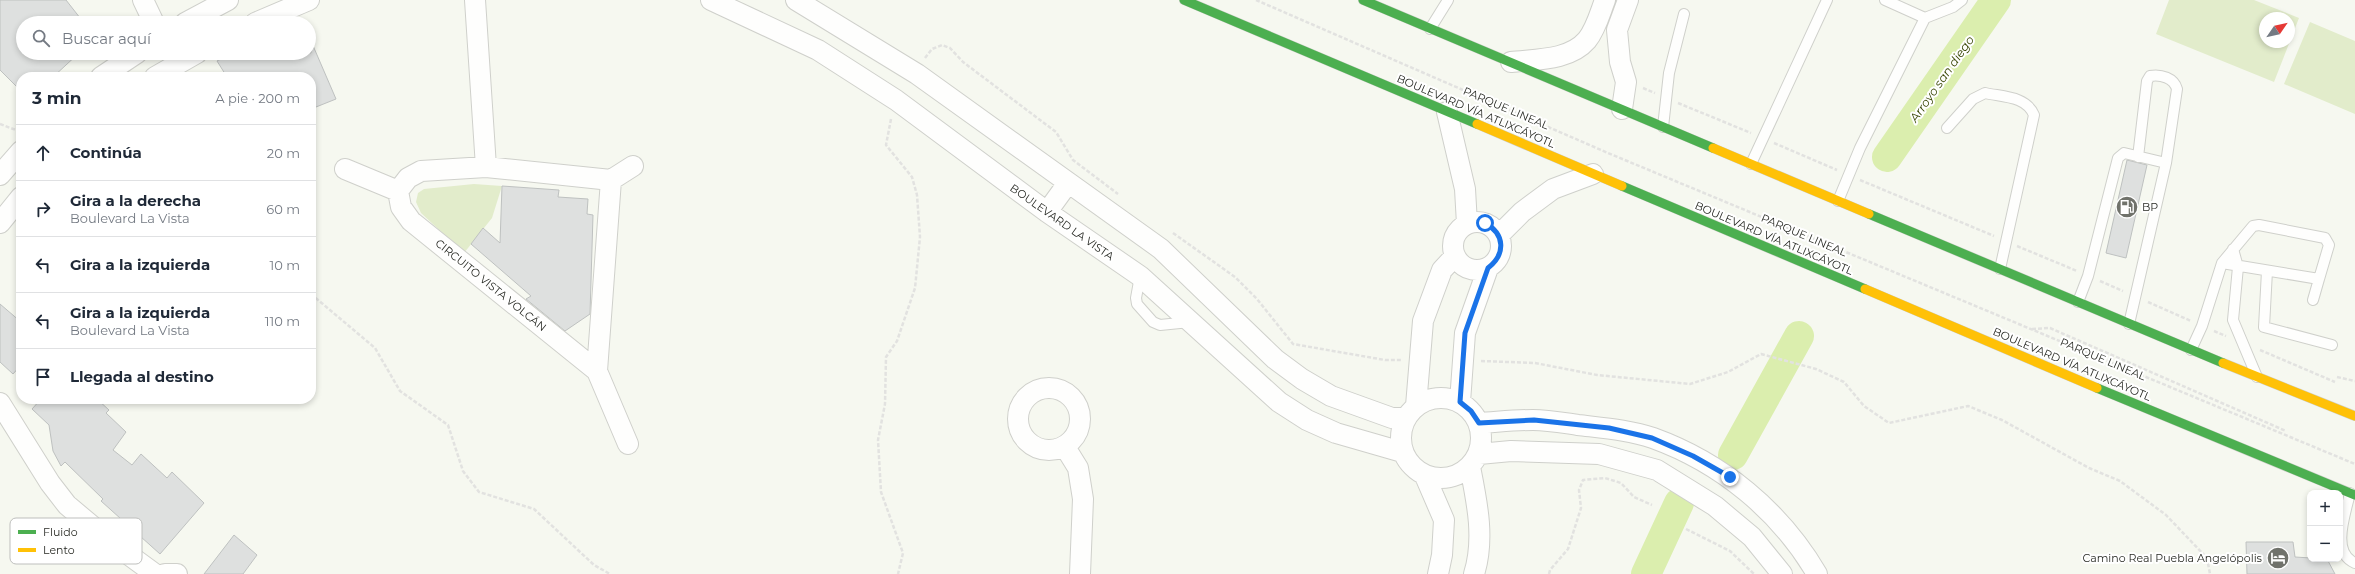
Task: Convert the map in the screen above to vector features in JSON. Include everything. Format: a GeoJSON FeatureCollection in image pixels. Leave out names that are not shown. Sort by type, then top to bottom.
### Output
{"type":"FeatureCollection","features":[{"type":"Feature","properties":{"kind":"main road","name":"BOULEVARD VÍA ATLIXCÁYOTL"},"geometry":{"type":"LineString","coordinates":[[1184,0],[2217,439],[2353,494]]}},
{"type":"Feature","properties":{"kind":"main road"},"geometry":{"type":"LineString","coordinates":[[1363,0],[2129,324],[2258,378],[2355,416]]}},
{"type":"Feature","properties":{"kind":"street"},"geometry":{"type":"LineString","coordinates":[[143,0],[151,16]]}},
{"type":"Feature","properties":{"kind":"street"},"geometry":{"type":"LineString","coordinates":[[198,16],[228,0]]}},
{"type":"Feature","properties":{"kind":"street"},"geometry":{"type":"LineString","coordinates":[[271,16],[309,0]]}},
{"type":"Feature","properties":{"kind":"street"},"geometry":{"type":"LineString","coordinates":[[475,0],[486,167]]}},
{"type":"Feature","properties":{"kind":"street","name":"BOULEVARD LA VISTA"},"geometry":{"type":"LineString","coordinates":[[711,0],[818,50],[854,72],[1047,212],[1140,276],[1279,402],[1307,420],[1336,433],[1402,452]]}},
{"type":"Feature","properties":{"kind":"street"},"geometry":{"type":"LineString","coordinates":[[796,0],[917,74],[1161,249],[1275,359],[1302,379],[1331,396],[1392,418],[1410,412],[1430,398],[1445,397],[1460,402],[1471,411],[1479,423],[1482,438],[1475,460],[1479,528],[1478,560],[1474,574]]}},
{"type":"Feature","properties":{"kind":"street"},"geometry":{"type":"LineString","coordinates":[[1511,62],[1545,58],[1572,51],[1590,36],[1605,0]]}},
{"type":"Feature","properties":{"kind":"street"},"geometry":{"type":"LineString","coordinates":[[1622,109],[1626,82],[1620,62],[1617,30],[1628,0]]}},
{"type":"Feature","properties":{"kind":"street"},"geometry":{"type":"LineString","coordinates":[[108,72],[126,60]]}},
{"type":"Feature","properties":{"kind":"street"},"geometry":{"type":"LineString","coordinates":[[164,72],[185,60]]}},
{"type":"Feature","properties":{"kind":"street"},"geometry":{"type":"LineString","coordinates":[[1447,112],[1466,189],[1467,224]]}},
{"type":"Feature","properties":{"kind":"street"},"geometry":{"type":"LineString","coordinates":[[0,175],[16,157]]}},
{"type":"Feature","properties":{"kind":"street"},"geometry":{"type":"LineString","coordinates":[[345,169],[398,190],[408,178],[422,171],[486,167],[611,180],[633,166]]}},
{"type":"Feature","properties":{"kind":"street"},"geometry":{"type":"LineString","coordinates":[[1499,235],[1527,207],[1553,189],[1593,174]]}},
{"type":"Feature","properties":{"kind":"street","name":"CIRCUITO VISTA VOLCÁN"},"geometry":{"type":"LineString","coordinates":[[611,180],[597,371],[628,444]]}},
{"type":"Feature","properties":{"kind":"street"},"geometry":{"type":"LineString","coordinates":[[1047,212],[1068,183]]}},
{"type":"Feature","properties":{"kind":"street","name":"CIRCUITO VISTA VOLCÁN"},"geometry":{"type":"LineString","coordinates":[[398,190],[401,207],[411,221],[597,371]]}},
{"type":"Feature","properties":{"kind":"street"},"geometry":{"type":"LineString","coordinates":[[0,223],[16,203]]}},
{"type":"Feature","properties":{"kind":"street"},"geometry":{"type":"LineString","coordinates":[[1476,221],[1485,223],[1493,227],[1499,235],[1502,244],[1500,254],[1496,262],[1488,268],[1479,270],[1469,269],[1461,264],[1456,256],[1453,247],[1454,238],[1459,229],[1467,224],[1476,221]]}},
{"type":"Feature","properties":{"kind":"street"},"geometry":{"type":"LineString","coordinates":[[1456,256],[1442,270],[1423,321],[1410,412],[1400,435],[1402,452],[1411,466],[1425,476],[1441,479],[1457,476],[1475,460],[1511,451],[1599,454],[1657,470],[1715,506],[1752,537],[1782,574]]}},
{"type":"Feature","properties":{"kind":"street"},"geometry":{"type":"LineString","coordinates":[[1460,402],[1465,333],[1488,268]]}},
{"type":"Feature","properties":{"kind":"street"},"geometry":{"type":"LineString","coordinates":[[0,403],[50,483],[67,505],[83,518]]}},
{"type":"Feature","properties":{"kind":"street"},"geometry":{"type":"LineString","coordinates":[[1479,423],[1534,420],[1609,428],[1652,438],[1693,456],[1730,477],[1762,504],[1805,554],[1817,574]]}},
{"type":"Feature","properties":{"kind":"street"},"geometry":{"type":"LineString","coordinates":[[1065,447],[1078,468],[1083,499],[1080,574]]}},
{"type":"Feature","properties":{"kind":"street"},"geometry":{"type":"LineString","coordinates":[[1425,476],[1444,520],[1442,555],[1438,574]]}},
{"type":"Feature","properties":{"kind":"street"},"geometry":{"type":"LineString","coordinates":[[141,564],[155,574]]}},
{"type":"Feature","properties":{"kind":"street"},"geometry":{"type":"LineString","coordinates":[[164,574],[177,574]]}},
{"type":"Feature","properties":{"kind":"lane"},"geometry":{"type":"LineString","coordinates":[[1430,28],[1448,0]]}},
{"type":"Feature","properties":{"kind":"lane"},"geometry":{"type":"LineString","coordinates":[[1751,164],[1764,139],[1827,0]]}},
{"type":"Feature","properties":{"kind":"lane"},"geometry":{"type":"LineString","coordinates":[[1885,0],[1925,18]]}},
{"type":"Feature","properties":{"kind":"lane"},"geometry":{"type":"LineString","coordinates":[[1838,200],[1850,175],[1860,148],[1925,18],[1953,7],[1962,0]]}},
{"type":"Feature","properties":{"kind":"lane"},"geometry":{"type":"LineString","coordinates":[[1663,127],[1665,97],[1684,14]]}},
{"type":"Feature","properties":{"kind":"lane"},"geometry":{"type":"LineString","coordinates":[[2129,324],[2166,163],[2177,89],[2175,83],[2171,79],[2155,75],[2150,76],[2147,81],[2138,157]]}},
{"type":"Feature","properties":{"kind":"lane"},"geometry":{"type":"LineString","coordinates":[[1947,128],[1973,99],[1985,93],[2023,101],[2031,107],[2034,115],[2000,269]]}},
{"type":"Feature","properties":{"kind":"lane"},"geometry":{"type":"LineString","coordinates":[[2078,302],[2088,276],[2118,158],[2124,153],[2166,163]]}},
{"type":"Feature","properties":{"kind":"lane"},"geometry":{"type":"LineString","coordinates":[[2191,350],[2202,326],[2222,263],[2254,226],[2259,225],[2325,238],[2329,245],[2313,300]]}},
{"type":"Feature","properties":{"kind":"lane"},"geometry":{"type":"LineString","coordinates":[[2233,249],[2238,267],[2233,320],[2258,378]]}},
{"type":"Feature","properties":{"kind":"lane"},"geometry":{"type":"LineString","coordinates":[[2222,263],[2238,267],[2319,278]]}},
{"type":"Feature","properties":{"kind":"lane"},"geometry":{"type":"LineString","coordinates":[[2267,271],[2264,327],[2332,346]]}},
{"type":"Feature","properties":{"kind":"lane"},"geometry":{"type":"LineString","coordinates":[[2353,494],[2341,539],[2343,551],[2350,561],[2355,563]]}},
{"type":"Feature","properties":{"kind":"path","name":"PARQUE LINEAL"},"geometry":{"type":"LineString","coordinates":[[1256,0],[1616,156],[2355,464]]}},
{"type":"Feature","properties":{"kind":"path"},"geometry":{"type":"LineString","coordinates":[[922,63],[932,49],[942,45],[950,48],[963,62],[1056,132],[1073,160],[1123,198]]}},
{"type":"Feature","properties":{"kind":"path"},"geometry":{"type":"LineString","coordinates":[[1626,82],[2007,241],[2335,382]]}},
{"type":"Feature","properties":{"kind":"path"},"geometry":{"type":"LineString","coordinates":[[0,124],[16,130]]}},
{"type":"Feature","properties":{"kind":"path"},"geometry":{"type":"LineString","coordinates":[[888,129],[886,145],[912,177],[917,195],[920,238],[915,288],[897,341],[886,357],[885,404],[878,440],[881,492],[903,553],[898,574]]}},
{"type":"Feature","properties":{"kind":"path"},"geometry":{"type":"LineString","coordinates":[[1167,229],[1235,277],[1257,299],[1294,344],[1385,360]]}},
{"type":"Feature","properties":{"kind":"path"},"geometry":{"type":"LineString","coordinates":[[316,298],[375,348],[400,391],[448,425],[464,471],[479,492],[534,510],[594,565],[610,574]]}},
{"type":"Feature","properties":{"kind":"path"},"geometry":{"type":"LineString","coordinates":[[2031,329],[2050,328],[2286,431]]}},
{"type":"Feature","properties":{"kind":"path"},"geometry":{"type":"LineString","coordinates":[[1504,361],[1534,363],[1597,375],[1690,384],[1728,372],[1761,354],[1816,369],[1844,382],[1864,406],[1889,423],[1968,406],[2002,420],[2089,468],[2120,481],[2160,511],[2207,558],[2210,574]]}},
{"type":"Feature","properties":{"kind":"path"},"geometry":{"type":"LineString","coordinates":[[2337,377],[2355,381]]}},
{"type":"Feature","properties":{"kind":"path"},"geometry":{"type":"LineString","coordinates":[[1549,574],[1550,570],[1568,550],[1581,508],[1579,490],[1584,480],[1605,478],[1621,483],[1634,497],[1652,505]]}},
{"type":"Feature","properties":{"kind":"path"},"geometry":{"type":"LineString","coordinates":[[1686,529],[1730,551],[1754,574]]}},
{"type":"Feature","properties":{"kind":"green space"},"geometry":{"type":"Polygon","coordinates":[[[2169,0],[2254,0],[2284,12],[2259,12],[2259,48],[2287,48],[2274,82],[2156,34],[2169,0]]]}},
{"type":"Feature","properties":{"kind":"green space"},"geometry":{"type":"Polygon","coordinates":[[[2295,16],[2299,18],[2295,28],[2295,16]]]}},
{"type":"Feature","properties":{"kind":"green space"},"geometry":{"type":"Polygon","coordinates":[[[2310,22],[2355,41],[2355,114],[2284,84],[2310,22]]]}},
{"type":"Feature","properties":{"kind":"green space"},"geometry":{"type":"Polygon","coordinates":[[[474,184],[502,186],[492,218],[464,253],[421,213],[416,202],[418,193],[424,189],[474,184]]]}},
{"type":"Feature","properties":{"kind":"building"},"geometry":{"type":"Polygon","coordinates":[[[0,0],[66,0],[79,16],[16,16],[16,60],[71,60],[58,72],[16,72],[16,86],[0,70],[0,0]]]}},
{"type":"Feature","properties":{"kind":"building"},"geometry":{"type":"Polygon","coordinates":[[[316,53],[336,99],[316,107],[316,72],[224,72],[217,61],[316,60],[316,53]]]}},
{"type":"Feature","properties":{"kind":"building","name":"BP"},"geometry":{"type":"Polygon","coordinates":[[[2127,160],[2147,165],[2126,258],[2106,253],[2127,160]]]}},
{"type":"Feature","properties":{"kind":"building"},"geometry":{"type":"Polygon","coordinates":[[[502,186],[559,190],[558,197],[588,199],[587,214],[593,215],[590,314],[565,331],[526,299],[531,296],[471,244],[483,228],[500,243],[502,186]]]}},
{"type":"Feature","properties":{"kind":"building"},"geometry":{"type":"Polygon","coordinates":[[[0,304],[16,318],[16,371],[13,374],[0,362],[0,304]]]}},
{"type":"Feature","properties":{"kind":"building"},"geometry":{"type":"Polygon","coordinates":[[[36,404],[102,404],[109,410],[106,413],[126,432],[113,450],[132,465],[141,454],[167,478],[172,472],[204,503],[160,554],[142,538],[142,518],[120,518],[101,501],[103,499],[65,462],[61,466],[53,451],[49,425],[32,409],[36,404]]]}},
{"type":"Feature","properties":{"kind":"building"},"geometry":{"type":"Polygon","coordinates":[[[234,535],[257,555],[243,574],[204,574],[234,535]]]}},
{"type":"Feature","properties":{"kind":"building","name":"Camino Real Puebla Angelópolis"},"geometry":{"type":"Polygon","coordinates":[[[2246,542],[2293,542],[2295,557],[2307,558],[2307,562],[2329,562],[2335,574],[2247,574],[2246,542]]]}},
{"type":"Feature","properties":{"kind":"waterway","name":"Arroyo san diego"},"geometry":{"type":"LineString","coordinates":[[1887,157],[1996,0]]}},
{"type":"Feature","properties":{"kind":"waterway"},"geometry":{"type":"LineString","coordinates":[[1733,455],[1799,336]]}},
{"type":"Feature","properties":{"kind":"waterway"},"geometry":{"type":"LineString","coordinates":[[1646,574],[1679,503]]}},
{"type":"Feature","properties":{"kind":"traffic: fast"},"geometry":{"type":"LineString","coordinates":[[1184,0],[1477,124]]}},
{"type":"Feature","properties":{"kind":"traffic: fast"},"geometry":{"type":"LineString","coordinates":[[1363,0],[1713,148]]}},
{"type":"Feature","properties":{"kind":"traffic: fast"},"geometry":{"type":"LineString","coordinates":[[1622,186],[1865,289]]}},
{"type":"Feature","properties":{"kind":"traffic: fast"},"geometry":{"type":"LineString","coordinates":[[1869,214],[2223,363]]}},
{"type":"Feature","properties":{"kind":"traffic: fast"},"geometry":{"type":"LineString","coordinates":[[2097,388],[2355,495]]}},
{"type":"Feature","properties":{"kind":"traffic: slow"},"geometry":{"type":"LineString","coordinates":[[1477,124],[1622,186]]}},
{"type":"Feature","properties":{"kind":"traffic: slow"},"geometry":{"type":"LineString","coordinates":[[1713,148],[1869,214]]}},
{"type":"Feature","properties":{"kind":"traffic: slow"},"geometry":{"type":"LineString","coordinates":[[1865,289],[2097,388]]}},
{"type":"Feature","properties":{"kind":"traffic: slow"},"geometry":{"type":"LineString","coordinates":[[2223,363],[2355,416]]}},
{"type":"Feature","properties":{"kind":"place","name":"BP"},"geometry":{"type":"Point","coordinates":[2127,207]}},
{"type":"Feature","properties":{"kind":"place","name":"Camino Real Puebla Angelópolis"},"geometry":{"type":"Point","coordinates":[2278,558]}},
{"type":"Feature","properties":{"kind":"route"},"geometry":{"type":"LineString","coordinates":[[1485,223],[1493,227],[1499,235],[1502,244],[1500,254],[1496,262],[1488,268],[1477,303],[1465,333],[1460,402],[1471,411],[1479,423],[1534,420],[1609,428],[1652,438],[1693,456],[1730,477]]}}]}
